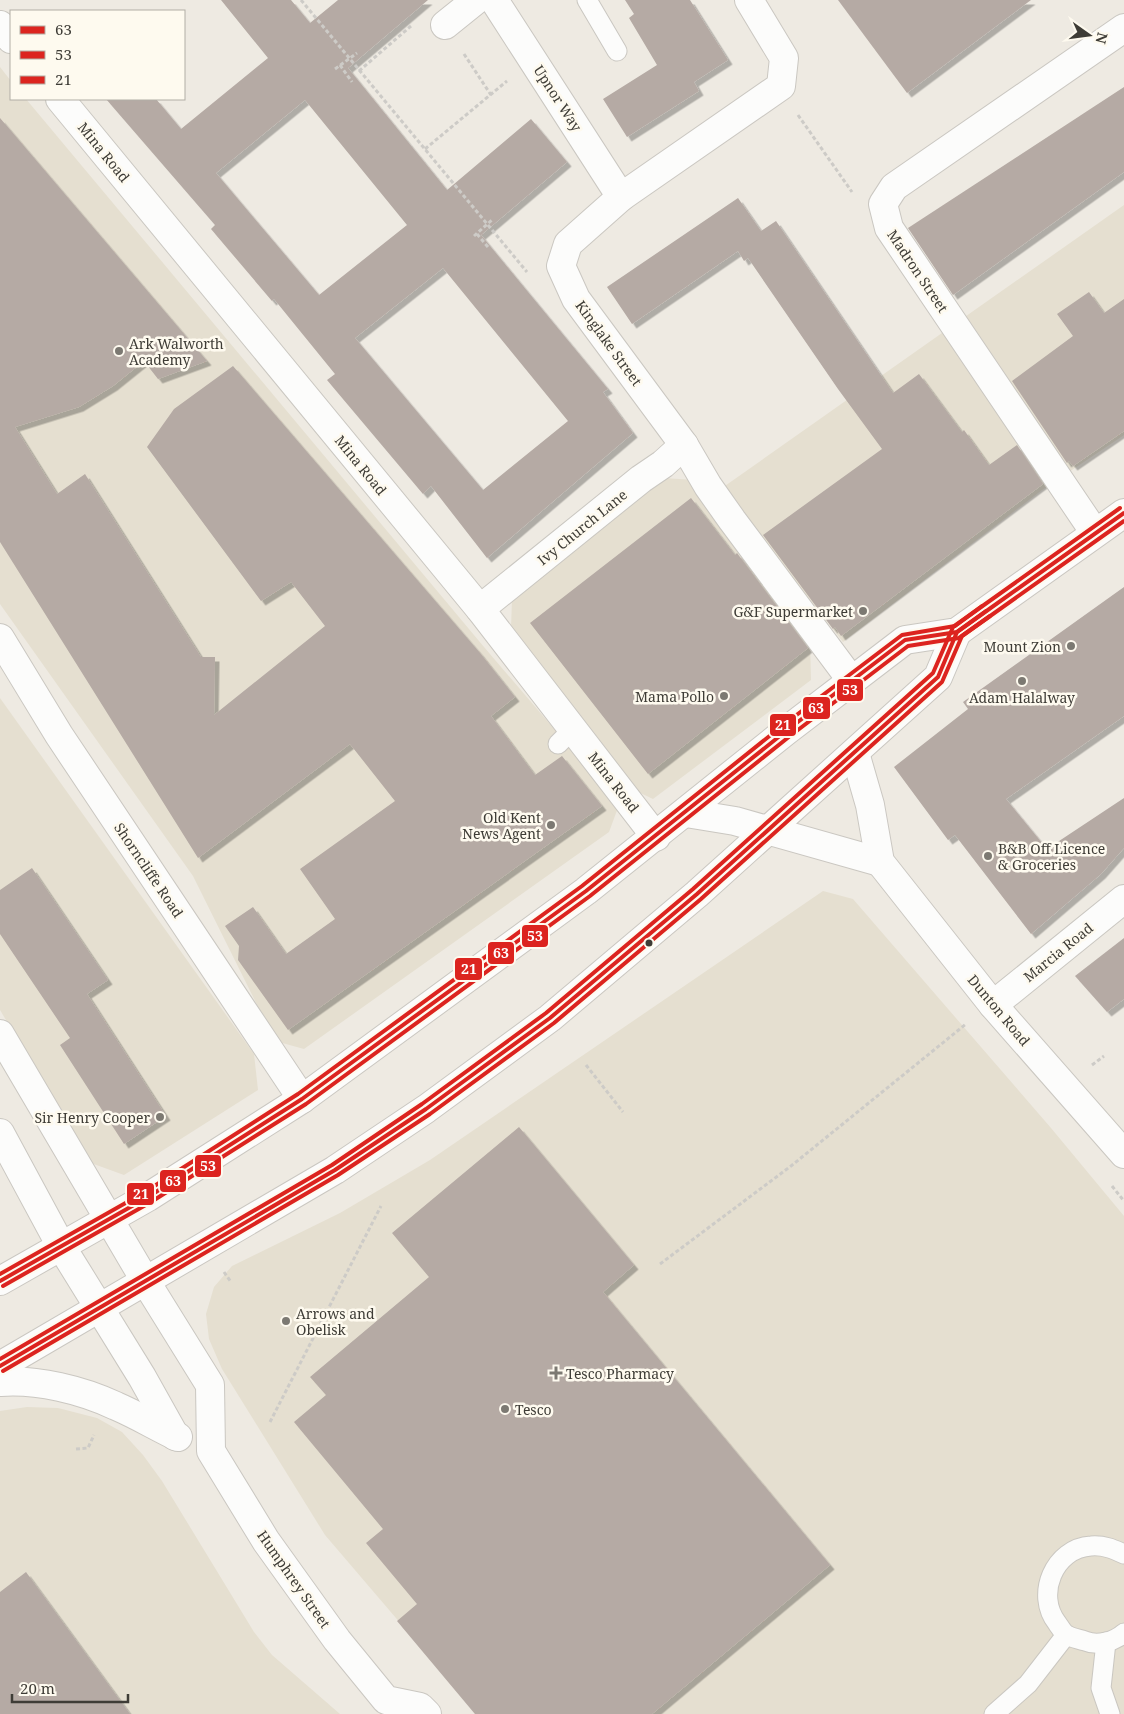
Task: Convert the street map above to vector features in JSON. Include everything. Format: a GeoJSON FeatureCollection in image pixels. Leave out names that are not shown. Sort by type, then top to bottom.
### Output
{"type":"FeatureCollection","features":[{"type":"Feature","properties":{"kind":"main road"},"geometry":{"type":"LineString","coordinates":[[445,24],[476,0]]}},
{"type":"Feature","properties":{"kind":"main road","name":"Upnor Way"},"geometry":{"type":"LineString","coordinates":[[494,0],[621,196]]}},
{"type":"Feature","properties":{"kind":"main road"},"geometry":{"type":"LineString","coordinates":[[748,0],[784,58],[781,86]]}},
{"type":"Feature","properties":{"kind":"main road"},"geometry":{"type":"LineString","coordinates":[[0,25],[10,38]]}},
{"type":"Feature","properties":{"kind":"main road"},"geometry":{"type":"LineString","coordinates":[[883,204],[894,187],[1124,28]]}},
{"type":"Feature","properties":{"kind":"main road","name":"Kinglake Street"},"geometry":{"type":"LineString","coordinates":[[781,86],[621,196],[568,244],[562,266],[576,299],[684,445],[708,486],[732,520],[852,681]]}},
{"type":"Feature","properties":{"kind":"main road","name":"Mina Road"},"geometry":{"type":"LineString","coordinates":[[61,100],[480,609],[565,737],[656,837]]}},
{"type":"Feature","properties":{"kind":"main road","name":"Madron Street"},"geometry":{"type":"LineString","coordinates":[[883,204],[888,228],[1095,533]]}},
{"type":"Feature","properties":{"kind":"main road","name":"Ivy Church Lane"},"geometry":{"type":"LineString","coordinates":[[480,609],[641,479],[663,464],[684,445]]}},
{"type":"Feature","properties":{"kind":"main road"},"geometry":{"type":"LineString","coordinates":[[0,1281],[110,1218],[302,1099],[578,897],[686,813],[717,785],[905,640],[957,632],[1124,513]]}},
{"type":"Feature","properties":{"kind":"main road"},"geometry":{"type":"LineString","coordinates":[[0,1366],[335,1170],[426,1109],[550,1018],[675,913],[938,677],[957,632]]}},
{"type":"Feature","properties":{"kind":"main road","name":"Shorncliffe Road"},"geometry":{"type":"LineString","coordinates":[[0,638],[59,735],[302,1099]]}},
{"type":"Feature","properties":{"kind":"main road","name":"Dunton Road"},"geometry":{"type":"LineString","coordinates":[[855,753],[870,805],[880,862],[993,1005],[1124,1154]]}},
{"type":"Feature","properties":{"kind":"main road"},"geometry":{"type":"LineString","coordinates":[[686,813],[735,821],[880,862]]}},
{"type":"Feature","properties":{"kind":"main road","name":"Marcia Road"},"geometry":{"type":"LineString","coordinates":[[993,1005],[1124,899]]}},
{"type":"Feature","properties":{"kind":"main road"},"geometry":{"type":"LineString","coordinates":[[0,1034],[146,1282],[210,1385],[211,1451],[175,1436],[115,1405],[80,1393],[12,1381],[0,1382]]}},
{"type":"Feature","properties":{"kind":"main road"},"geometry":{"type":"LineString","coordinates":[[0,1133],[61,1246],[142,1377],[175,1436]]}},
{"type":"Feature","properties":{"kind":"main road","name":"Humphrey Street"},"geometry":{"type":"LineString","coordinates":[[211,1451],[266,1541],[385,1707],[420,1707],[426,1714]]}},
{"type":"Feature","properties":{"kind":"lane"},"geometry":{"type":"LineString","coordinates":[[587,0],[617,51]]}},
{"type":"Feature","properties":{"kind":"lane"},"geometry":{"type":"LineString","coordinates":[[1124,1554],[1106,1546],[1089,1546],[1073,1551],[1059,1561],[1052,1572],[1047,1588],[1048,1605],[1054,1619],[1066,1635],[1089,1643],[1106,1642],[1124,1633]]}},
{"type":"Feature","properties":{"kind":"lane"},"geometry":{"type":"LineString","coordinates":[[1000,1712],[1028,1684],[1066,1635]]}},
{"type":"Feature","properties":{"kind":"lane"},"geometry":{"type":"LineString","coordinates":[[1106,1642],[1101,1688],[1110,1714]]}},
{"type":"Feature","properties":{"kind":"path"},"geometry":{"type":"LineString","coordinates":[[301,0],[498,234],[533,280]]}},
{"type":"Feature","properties":{"kind":"path"},"geometry":{"type":"LineString","coordinates":[[359,71],[418,20]]}},
{"type":"Feature","properties":{"kind":"path"},"geometry":{"type":"LineString","coordinates":[[445,24],[491,95]]}},
{"type":"Feature","properties":{"kind":"path"},"geometry":{"type":"LineString","coordinates":[[336,69],[357,52]]}},
{"type":"Feature","properties":{"kind":"path"},"geometry":{"type":"LineString","coordinates":[[340,65],[352,82]]}},
{"type":"Feature","properties":{"kind":"path"},"geometry":{"type":"LineString","coordinates":[[425,149],[512,77]]}},
{"type":"Feature","properties":{"kind":"path"},"geometry":{"type":"LineString","coordinates":[[781,86],[799,116],[856,198],[883,204]]}},
{"type":"Feature","properties":{"kind":"path"},"geometry":{"type":"LineString","coordinates":[[488,248],[475,235],[493,219]]}},
{"type":"Feature","properties":{"kind":"path"},"geometry":{"type":"LineString","coordinates":[[660,1264],[791,1166],[968,1022]]}},
{"type":"Feature","properties":{"kind":"path"},"geometry":{"type":"LineString","coordinates":[[1085,1070],[1104,1056]]}},
{"type":"Feature","properties":{"kind":"path"},"geometry":{"type":"LineString","coordinates":[[586,1065],[623,1112]]}},
{"type":"Feature","properties":{"kind":"path"},"geometry":{"type":"LineString","coordinates":[[270,1422],[381,1206]]}},
{"type":"Feature","properties":{"kind":"path"},"geometry":{"type":"LineString","coordinates":[[223,1271],[231,1282]]}},
{"type":"Feature","properties":{"kind":"path"},"geometry":{"type":"LineString","coordinates":[[76,1449],[88,1448],[98,1427]]}},
{"type":"Feature","properties":{"kind":"shaded area","name":"Ark Walworth Academy"},"geometry":{"type":"Polygon","coordinates":[[[0,67],[10,80],[10,100],[27,100],[484,647],[619,805],[609,832],[304,1049],[275,1041],[193,876],[0,604],[0,67]]]}},
{"type":"Feature","properties":{"kind":"shaded area"},"geometry":{"type":"Polygon","coordinates":[[[1124,205],[1124,435],[1042,490],[843,642],[722,488],[1124,205]]]}},
{"type":"Feature","properties":{"kind":"shaded area"},"geometry":{"type":"Polygon","coordinates":[[[663,478],[695,480],[810,640],[811,680],[653,799],[630,788],[511,628],[512,600],[663,478]]]}},
{"type":"Feature","properties":{"kind":"shaded area"},"geometry":{"type":"Polygon","coordinates":[[[0,698],[254,1054],[258,1090],[124,1175],[91,1163],[0,1010],[0,698]]]}},
{"type":"Feature","properties":{"kind":"shaded area"},"geometry":{"type":"Polygon","coordinates":[[[823,891],[853,899],[1051,1128],[1124,1216],[1124,1714],[478,1714],[325,1535],[222,1369],[209,1339],[206,1314],[214,1287],[232,1266],[340,1213],[430,1160],[823,891]]]}},
{"type":"Feature","properties":{"kind":"shaded area"},"geometry":{"type":"Polygon","coordinates":[[[27,1407],[58,1408],[97,1418],[122,1432],[143,1455],[162,1481],[254,1632],[272,1655],[340,1714],[0,1714],[0,1411],[27,1407]]]}},
{"type":"Feature","properties":{"kind":"building"},"geometry":{"type":"Polygon","coordinates":[[[221,0],[291,0],[310,23],[338,0],[428,0],[348,68],[447,190],[531,119],[567,162],[481,235],[608,389],[603,392],[633,433],[487,558],[431,486],[423,494],[327,380],[335,374],[274,299],[272,301],[211,229],[215,225],[107,100],[157,100],[181,129],[268,58],[221,0]],[[305,100],[216,173],[319,295],[407,225],[305,100]],[[443,268],[355,338],[483,490],[568,421],[443,268]]]}},
{"type":"Feature","properties":{"kind":"building"},"geometry":{"type":"Polygon","coordinates":[[[625,0],[690,0],[728,60],[694,82],[699,91],[627,137],[603,99],[657,65],[629,18],[634,14],[625,0]]]}},
{"type":"Feature","properties":{"kind":"building"},"geometry":{"type":"Polygon","coordinates":[[[838,0],[1031,0],[907,93],[838,0]]]}},
{"type":"Feature","properties":{"kind":"building"},"geometry":{"type":"Polygon","coordinates":[[[1124,87],[1124,172],[953,295],[908,228],[1124,87]]]}},
{"type":"Feature","properties":{"kind":"building","name":"Ark Walworth Academy"},"geometry":{"type":"Polygon","coordinates":[[[0,118],[207,361],[158,379],[144,361],[113,386],[79,407],[15,427],[57,494],[85,474],[201,657],[215,657],[214,715],[325,626],[291,582],[261,601],[147,447],[174,409],[233,366],[480,653],[515,697],[491,716],[535,775],[562,756],[602,806],[288,1030],[238,960],[239,946],[225,926],[253,907],[286,954],[335,919],[300,869],[395,801],[350,744],[198,858],[0,542],[0,118]]]}},
{"type":"Feature","properties":{"kind":"building"},"geometry":{"type":"Polygon","coordinates":[[[738,198],[761,231],[776,221],[893,393],[919,374],[962,432],[964,430],[989,465],[1017,445],[1043,484],[841,636],[835,627],[833,629],[763,535],[882,449],[838,389],[748,258],[744,261],[738,251],[632,324],[607,287],[738,198]]]}},
{"type":"Feature","properties":{"kind":"building"},"geometry":{"type":"Polygon","coordinates":[[[1089,292],[1104,313],[1124,299],[1124,431],[1073,466],[1069,461],[1067,463],[1012,381],[1073,336],[1057,314],[1089,292]]]}},
{"type":"Feature","properties":{"kind":"building"},"geometry":{"type":"Polygon","coordinates":[[[691,498],[735,555],[737,553],[808,648],[648,774],[530,623],[691,498]]]}},
{"type":"Feature","properties":{"kind":"building"},"geometry":{"type":"Polygon","coordinates":[[[1124,587],[1124,716],[1006,799],[1047,849],[1124,798],[1124,848],[1101,874],[1031,934],[955,835],[948,840],[894,767],[968,709],[963,702],[1124,587]]]}},
{"type":"Feature","properties":{"kind":"building"},"geometry":{"type":"Polygon","coordinates":[[[32,868],[108,980],[87,994],[166,1116],[124,1144],[60,1045],[70,1038],[0,934],[0,890],[32,868]]]}},
{"type":"Feature","properties":{"kind":"building"},"geometry":{"type":"Polygon","coordinates":[[[1124,938],[1124,999],[1107,1012],[1075,976],[1124,938]]]}},
{"type":"Feature","properties":{"kind":"building","name":"Tesco"},"geometry":{"type":"Polygon","coordinates":[[[519,1127],[634,1265],[603,1292],[830,1565],[652,1714],[475,1714],[397,1621],[417,1604],[366,1543],[383,1529],[294,1422],[326,1395],[310,1377],[429,1277],[392,1233],[519,1127]]]}},
{"type":"Feature","properties":{"kind":"building"},"geometry":{"type":"Polygon","coordinates":[[[26,1572],[130,1714],[0,1714],[0,1592],[26,1572]]]}},
{"type":"Feature","properties":{"kind":"transit line","name":"21"},"geometry":{"type":"LineString","coordinates":[[0,1359],[332,1165],[422,1104],[546,1013],[693,889],[933,673],[953,627],[1120,508]]}},
{"type":"Feature","properties":{"kind":"transit line","name":"63"},"geometry":{"type":"LineString","coordinates":[[0,1366],[335,1170],[426,1109],[550,1018],[697,894],[938,677],[957,632],[1124,513]]}},
{"type":"Feature","properties":{"kind":"transit line","name":"53"},"geometry":{"type":"LineString","coordinates":[[3,1371],[338,1175],[430,1114],[554,1023],[701,899],[942,682],[962,636],[1124,521]]}},
{"type":"Feature","properties":{"kind":"transit line","name":"21"},"geometry":{"type":"LineString","coordinates":[[0,1274],[145,1192],[298,1094],[582,886],[782,726],[902,635],[955,626],[982,606]]}},
{"type":"Feature","properties":{"kind":"transit line","name":"63"},"geometry":{"type":"LineString","coordinates":[[0,1281],[148,1197],[302,1099],[586,891],[786,731],[905,640],[957,632],[986,611]]}},
{"type":"Feature","properties":{"kind":"transit line","name":"53"},"geometry":{"type":"LineString","coordinates":[[3,1286],[151,1202],[306,1104],[590,896],[790,736],[908,646],[959,638],[990,616]]}},
{"type":"Feature","properties":{"kind":"place","name":"Ark Walworth Academy"},"geometry":{"type":"Point","coordinates":[119,351]}},
{"type":"Feature","properties":{"kind":"place","name":"G&F Supermarket"},"geometry":{"type":"Point","coordinates":[863,611]}},
{"type":"Feature","properties":{"kind":"place","name":"Mount Zion"},"geometry":{"type":"Point","coordinates":[1071,646]}},
{"type":"Feature","properties":{"kind":"place","name":"Adam Halalway"},"geometry":{"type":"Point","coordinates":[1022,681]}},
{"type":"Feature","properties":{"kind":"place","name":"Mama Pollo"},"geometry":{"type":"Point","coordinates":[724,696]}},
{"type":"Feature","properties":{"kind":"place","name":"Old Kent News Agent"},"geometry":{"type":"Point","coordinates":[551,825]}},
{"type":"Feature","properties":{"kind":"place","name":"B&B Off Licence & Groceries"},"geometry":{"type":"Point","coordinates":[988,856]}},
{"type":"Feature","properties":{"kind":"place","name":"Sir Henry Cooper"},"geometry":{"type":"Point","coordinates":[160,1117]}},
{"type":"Feature","properties":{"kind":"place","name":"Arrows and Obelisk"},"geometry":{"type":"Point","coordinates":[286,1321]}},
{"type":"Feature","properties":{"kind":"place","name":"Tesco Pharmacy"},"geometry":{"type":"Point","coordinates":[556,1373]}},
{"type":"Feature","properties":{"kind":"place","name":"Tesco"},"geometry":{"type":"Point","coordinates":[505,1409]}}]}
